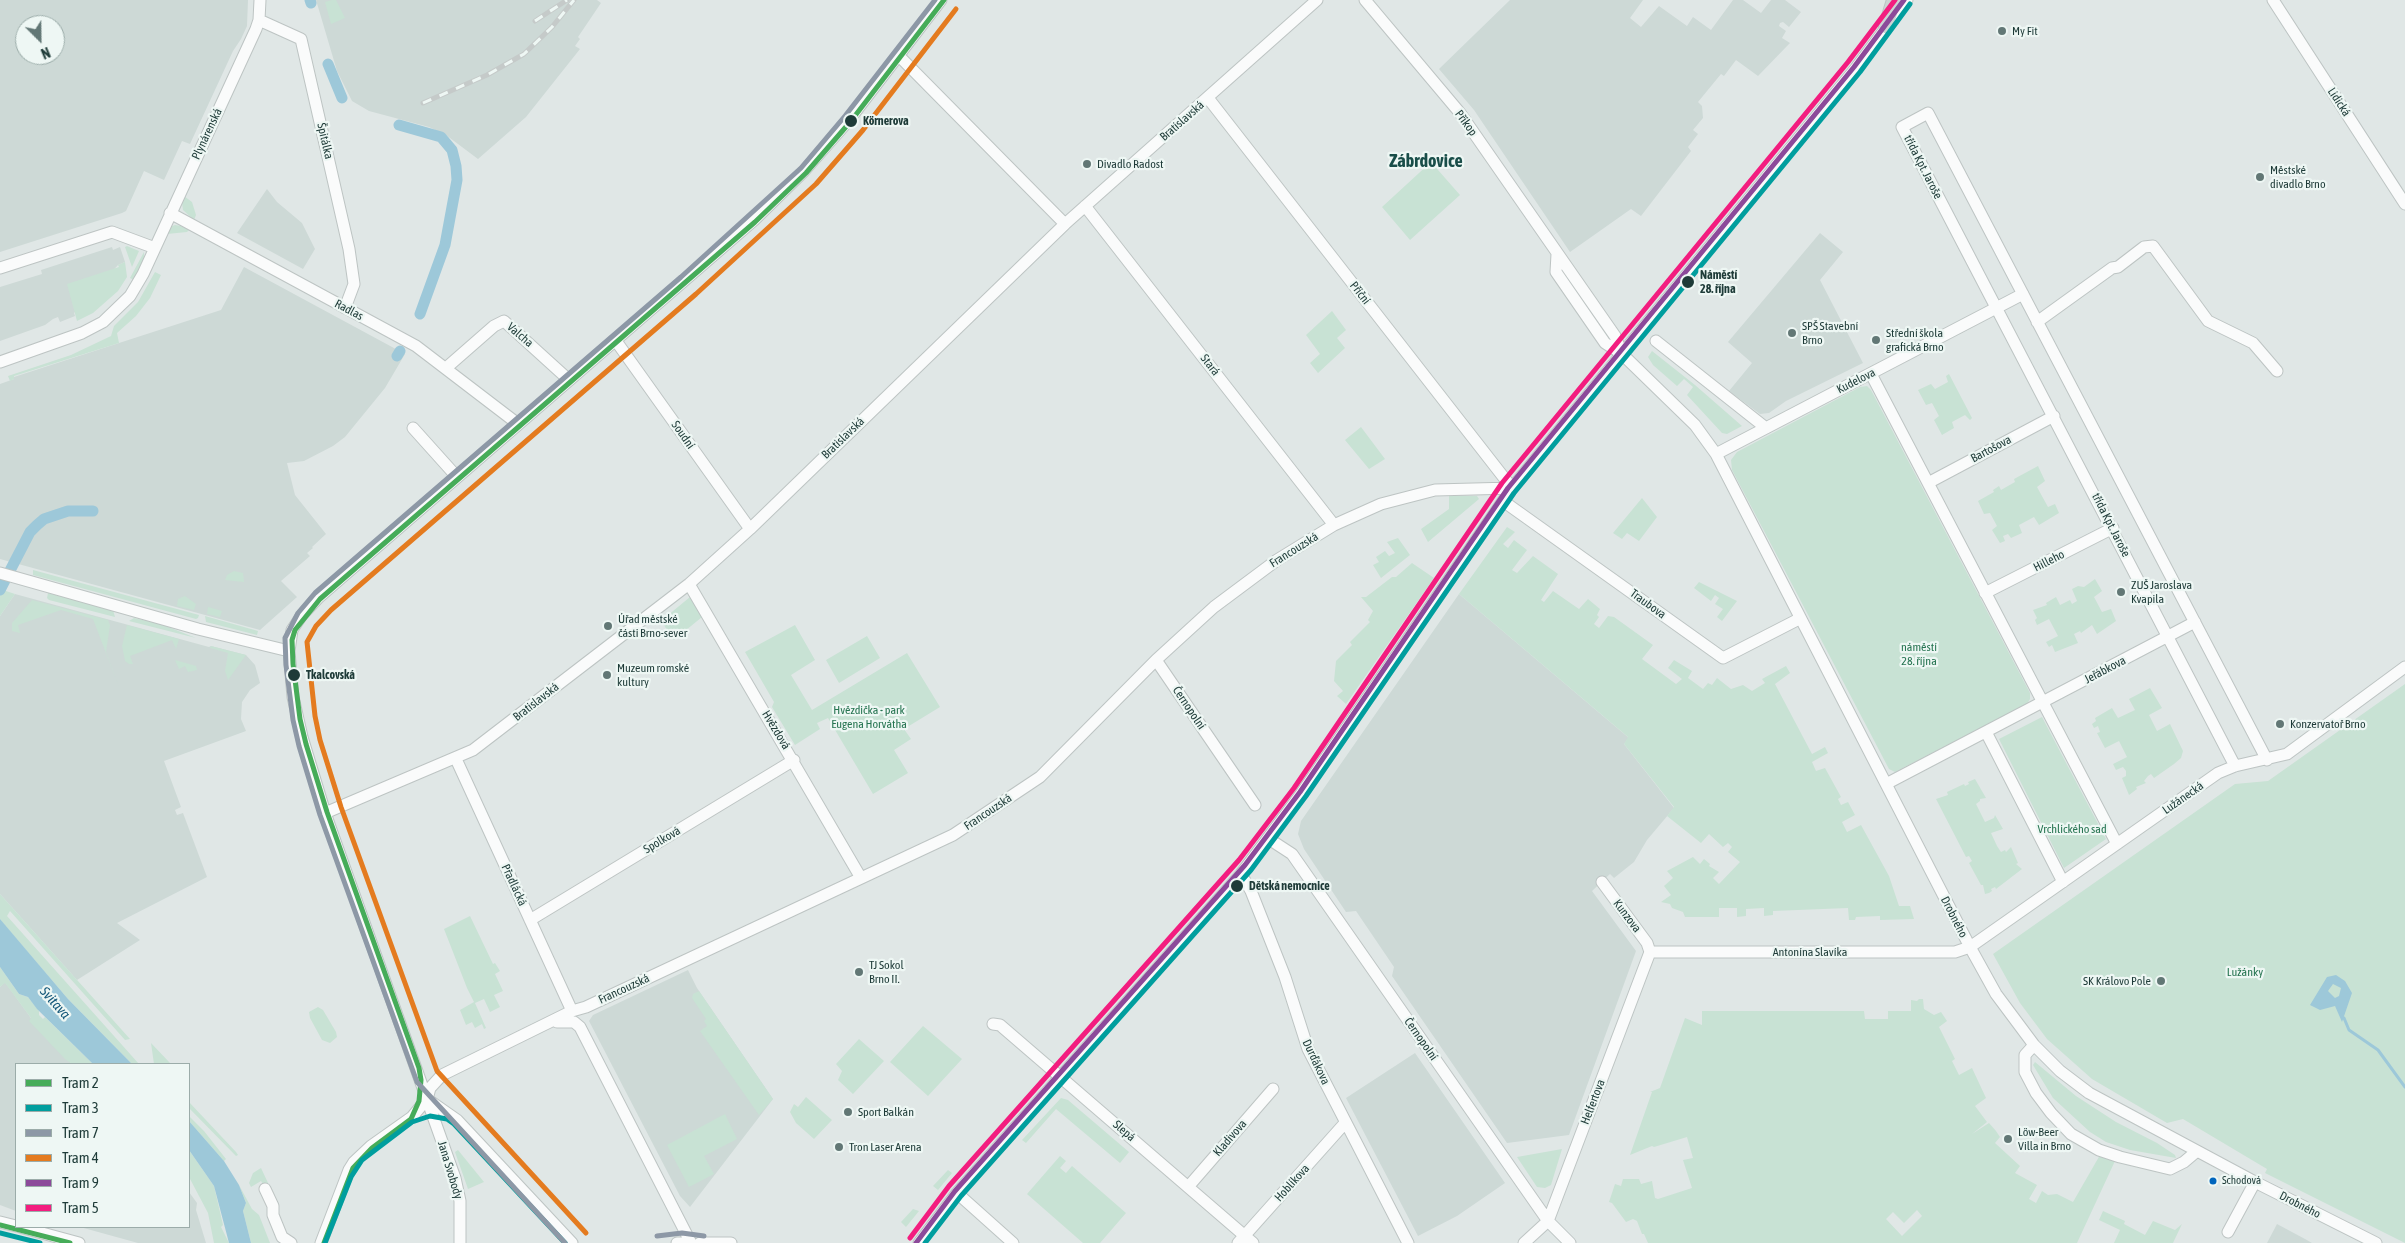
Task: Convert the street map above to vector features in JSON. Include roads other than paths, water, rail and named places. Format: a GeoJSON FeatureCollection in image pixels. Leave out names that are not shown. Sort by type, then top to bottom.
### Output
{"type":"FeatureCollection","features":[{"type":"Feature","properties":{"kind":"main road"},"geometry":{"type":"LineString","coordinates":[[1886,26],[1894,0]]}},
{"type":"Feature","properties":{"kind":"street"},"geometry":{"type":"LineString","coordinates":[[259,20],[260,0]]}},
{"type":"Feature","properties":{"kind":"street"},"geometry":{"type":"LineString","coordinates":[[0,574],[198,629],[288,651],[292,630],[302,615],[319,597],[754,220],[804,171],[849,120],[941,0]]}},
{"type":"Feature","properties":{"kind":"street","name":"Bratislavská"},"geometry":{"type":"LineString","coordinates":[[325,813],[456,759],[473,750],[689,584],[750,529],[1065,224],[1317,0]]}},
{"type":"Feature","properties":{"kind":"street","name":"Příkop"},"geometry":{"type":"LineString","coordinates":[[1365,0],[1460,114],[1614,336],[1622,354]]}},
{"type":"Feature","properties":{"kind":"street"},"geometry":{"type":"LineString","coordinates":[[919,1243],[957,1193],[1241,874],[1268,840],[1512,488],[1856,68],[1907,0]]}},
{"type":"Feature","properties":{"kind":"street","name":"Lidická"},"geometry":{"type":"LineString","coordinates":[[2273,0],[2405,204]]}},
{"type":"Feature","properties":{"kind":"street","name":"Špitálka"},"geometry":{"type":"LineString","coordinates":[[259,20],[301,39],[350,249],[354,284],[346,308]]}},
{"type":"Feature","properties":{"kind":"street","name":"Plynárenská"},"geometry":{"type":"LineString","coordinates":[[0,362],[66,340],[103,322],[130,296],[259,20]]}},
{"type":"Feature","properties":{"kind":"street"},"geometry":{"type":"LineString","coordinates":[[899,56],[1065,224]]}},
{"type":"Feature","properties":{"kind":"street","name":"Příční"},"geometry":{"type":"LineString","coordinates":[[1208,98],[1512,488]]}},
{"type":"Feature","properties":{"kind":"street","name":"třída Kpt. Jaroše"},"geometry":{"type":"LineString","coordinates":[[2235,766],[2113,528],[1902,127],[1928,113],[2266,760]]}},
{"type":"Feature","properties":{"kind":"street","name":"Stará"},"geometry":{"type":"LineString","coordinates":[[1085,206],[1334,525]]}},
{"type":"Feature","properties":{"kind":"street","name":"Radlas"},"geometry":{"type":"LineString","coordinates":[[170,213],[416,346],[518,424]]}},
{"type":"Feature","properties":{"kind":"street"},"geometry":{"type":"LineString","coordinates":[[0,268],[112,232],[154,248]]}},
{"type":"Feature","properties":{"kind":"street"},"geometry":{"type":"LineString","coordinates":[[2037,322],[2144,247],[2153,246],[2208,321],[2253,343],[2277,371]]}},
{"type":"Feature","properties":{"kind":"street"},"geometry":{"type":"LineString","coordinates":[[1996,308],[2023,294]]}},
{"type":"Feature","properties":{"kind":"street","name":"Kudelova"},"geometry":{"type":"LineString","coordinates":[[1716,454],[1996,308]]}},
{"type":"Feature","properties":{"kind":"street","name":"Valcha"},"geometry":{"type":"LineString","coordinates":[[446,368],[499,322],[509,324],[569,380]]}},
{"type":"Feature","properties":{"kind":"street","name":"Soudní"},"geometry":{"type":"LineString","coordinates":[[616,341],[750,529]]}},
{"type":"Feature","properties":{"kind":"street"},"geometry":{"type":"LineString","coordinates":[[1656,341],[1766,428]]}},
{"type":"Feature","properties":{"kind":"street"},"geometry":{"type":"LineString","coordinates":[[1622,354],[1695,425],[1716,454],[1799,619],[1886,784],[2042,703]]}},
{"type":"Feature","properties":{"kind":"street"},"geometry":{"type":"LineString","coordinates":[[1871,374],[2117,844]]}},
{"type":"Feature","properties":{"kind":"street","name":"Bartošova"},"geometry":{"type":"LineString","coordinates":[[1928,482],[2054,416]]}},
{"type":"Feature","properties":{"kind":"street"},"geometry":{"type":"LineString","coordinates":[[413,428],[456,477]]}},
{"type":"Feature","properties":{"kind":"street","name":"Francouzská"},"geometry":{"type":"LineString","coordinates":[[321,1243],[349,1170],[354,1162],[371,1146],[412,1117],[427,1099],[430,1088],[442,1075],[572,1011],[586,1007],[953,835],[1040,777],[1156,660],[1214,606],[1277,560],[1334,525],[1381,504],[1435,490],[1512,488]]}},
{"type":"Feature","properties":{"kind":"street","name":"Traubova"},"geometry":{"type":"LineString","coordinates":[[1503,501],[1723,658],[1799,619]]}},
{"type":"Feature","properties":{"kind":"street","name":"Hilleho"},"geometry":{"type":"LineString","coordinates":[[1986,593],[2113,528]]}},
{"type":"Feature","properties":{"kind":"street","name":"Hvězdová"},"geometry":{"type":"LineString","coordinates":[[689,584],[794,760],[861,878]]}},
{"type":"Feature","properties":{"kind":"street"},"geometry":{"type":"LineString","coordinates":[[2168,637],[2195,622]]}},
{"type":"Feature","properties":{"kind":"street","name":"Jeřábkova"},"geometry":{"type":"LineString","coordinates":[[2042,703],[2168,637]]}},
{"type":"Feature","properties":{"kind":"street","name":"Jana Svobody"},"geometry":{"type":"LineString","coordinates":[[288,651],[297,719],[325,813],[458,1190],[460,1243]]}},
{"type":"Feature","properties":{"kind":"street","name":"Černopolní"},"geometry":{"type":"LineString","coordinates":[[1156,660],[1255,805]]}},
{"type":"Feature","properties":{"kind":"street","name":"Lužánecká"},"geometry":{"type":"LineString","coordinates":[[1970,947],[2218,773],[2235,766],[2287,754],[2405,667]]}},
{"type":"Feature","properties":{"kind":"street"},"geometry":{"type":"LineString","coordinates":[[1986,732],[2063,882]]}},
{"type":"Feature","properties":{"kind":"street","name":"Přadlácká"},"geometry":{"type":"LineString","coordinates":[[456,759],[572,1011]]}},
{"type":"Feature","properties":{"kind":"street","name":"Spolková"},"geometry":{"type":"LineString","coordinates":[[530,920],[794,760]]}},
{"type":"Feature","properties":{"kind":"street","name":"Drobného"},"geometry":{"type":"LineString","coordinates":[[1886,784],[1996,994],[2034,1045],[2060,1071],[2089,1093],[2254,1182],[2376,1243]]}},
{"type":"Feature","properties":{"kind":"street","name":"Černopolní"},"geometry":{"type":"LineString","coordinates":[[1268,840],[1292,854],[1548,1221],[1570,1243]]}},
{"type":"Feature","properties":{"kind":"street","name":"Durďákova"},"geometry":{"type":"LineString","coordinates":[[1241,874],[1251,891],[1285,977],[1308,1049],[1408,1243]]}},
{"type":"Feature","properties":{"kind":"street","name":"Kunzova"},"geometry":{"type":"LineString","coordinates":[[1602,882],[1647,943],[1650,952]]}},
{"type":"Feature","properties":{"kind":"street","name":"Antonína Slavíka"},"geometry":{"type":"LineString","coordinates":[[1650,952],[1955,952],[1970,947]]}},
{"type":"Feature","properties":{"kind":"street","name":"Helfertova"},"geometry":{"type":"LineString","coordinates":[[1524,1243],[1548,1221],[1650,952]]}},
{"type":"Feature","properties":{"kind":"street"},"geometry":{"type":"LineString","coordinates":[[551,1023],[568,1021],[580,1027],[691,1243]]}},
{"type":"Feature","properties":{"kind":"street","name":"Slepá"},"geometry":{"type":"LineString","coordinates":[[993,1024],[1000,1024],[1188,1187],[1245,1241]]}},
{"type":"Feature","properties":{"kind":"street"},"geometry":{"type":"LineString","coordinates":[[2034,1045],[2025,1054],[2025,1072],[2036,1093],[2051,1113],[2071,1134],[2099,1150],[2170,1169],[2184,1162],[2197,1151]]}},
{"type":"Feature","properties":{"kind":"street","name":"Kladivova"},"geometry":{"type":"LineString","coordinates":[[1188,1187],[1273,1089]]}},
{"type":"Feature","properties":{"kind":"street"},"geometry":{"type":"LineString","coordinates":[[427,1099],[457,1120],[572,1243]]}},
{"type":"Feature","properties":{"kind":"street","name":"Hoblíkova"},"geometry":{"type":"LineString","coordinates":[[1245,1241],[1345,1122]]}},
{"type":"Feature","properties":{"kind":"street"},"geometry":{"type":"LineString","coordinates":[[2228,1232],[2254,1182]]}},
{"type":"Feature","properties":{"kind":"street"},"geometry":{"type":"LineString","coordinates":[[265,1190],[273,1206],[273,1215],[282,1237],[291,1243]]}},
{"type":"Feature","properties":{"kind":"street"},"geometry":{"type":"LineString","coordinates":[[957,1193],[1013,1243]]}},
{"type":"Feature","properties":{"kind":"street"},"geometry":{"type":"LineString","coordinates":[[0,1222],[15,1226]]}},
{"type":"Feature","properties":{"kind":"street"},"geometry":{"type":"LineString","coordinates":[[24,1228],[79,1243]]}},
{"type":"Feature","properties":{"kind":"street"},"geometry":{"type":"LineString","coordinates":[[677,1243],[684,1243]]}},
{"type":"Feature","properties":{"kind":"street"},"geometry":{"type":"LineString","coordinates":[[700,1243],[731,1243]]}},
{"type":"Feature","properties":{"kind":"water","name":"Svitava"},"geometry":{"type":"Polygon","coordinates":[[[0,919],[68,999],[131,1063],[92,1063],[37,1009],[28,997],[19,994],[0,967],[0,919]]]}},
{"type":"Feature","properties":{"kind":"water"},"geometry":{"type":"Polygon","coordinates":[[[2336,975],[2345,981],[2352,993],[2342,1022],[2335,1006],[2320,1010],[2310,1005],[2327,977],[2336,975]],[[2333,984],[2328,991],[2335,998],[2339,996],[2341,988],[2333,984]]]}},
{"type":"Feature","properties":{"kind":"water"},"geometry":{"type":"Polygon","coordinates":[[[190,1122],[224,1161],[239,1185],[246,1203],[243,1211],[251,1243],[229,1243],[214,1186],[190,1151],[190,1122]]]}},
{"type":"Feature","properties":{"kind":"waterway"},"geometry":{"type":"LineString","coordinates":[[328,64],[342,98]]}},
{"type":"Feature","properties":{"kind":"waterway"},"geometry":{"type":"LineString","coordinates":[[399,125],[441,137],[452,150],[456,166],[457,180],[445,245],[420,314]]}},
{"type":"Feature","properties":{"kind":"waterway"},"geometry":{"type":"LineString","coordinates":[[397,356],[400,351]]}},
{"type":"Feature","properties":{"kind":"waterway"},"geometry":{"type":"LineString","coordinates":[[0,590],[30,532],[44,519],[68,511],[93,511]]}},
{"type":"Feature","properties":{"kind":"waterway"},"geometry":{"type":"LineString","coordinates":[[2344,1018],[2349,1030],[2378,1050],[2405,1087]]}},
{"type":"Feature","properties":{"kind":"railway"},"geometry":{"type":"LineString","coordinates":[[535,21],[567,0]]}},
{"type":"Feature","properties":{"kind":"railway"},"geometry":{"type":"LineString","coordinates":[[423,103],[487,75],[524,54],[552,27],[574,0]]}},
{"type":"Feature","properties":{"kind":"tram line","name":"7"},"geometry":{"type":"LineString","coordinates":[[565,1243],[417,1082],[320,815],[299,746],[293,720],[286,665],[285,638],[298,613],[315,593],[681,277],[801,168],[845,116],[935,0]]}},
{"type":"Feature","properties":{"kind":"tram line","name":"2"},"geometry":{"type":"LineString","coordinates":[[324,1243],[353,1168],[372,1148],[411,1119],[419,1101],[421,1080],[419,1068],[327,812],[306,744],[300,719],[293,664],[292,640],[295,630],[320,599],[755,222],[806,173],[851,121],[944,0]]}},
{"type":"Feature","properties":{"kind":"tram line","name":"5"},"geometry":{"type":"LineString","coordinates":[[910,1238],[949,1186],[1239,860],[1294,788],[1502,483],[1848,62],[1895,0]]}},
{"type":"Feature","properties":{"kind":"tram line","name":"9"},"geometry":{"type":"LineString","coordinates":[[916,1243],[955,1191],[1245,865],[1300,792],[1508,488],[1854,67],[1904,0]]}},
{"type":"Feature","properties":{"kind":"tram line","name":"3"},"geometry":{"type":"LineString","coordinates":[[925,1243],[961,1196],[1251,870],[1306,796],[1514,493],[1860,72],[1910,4]]}},
{"type":"Feature","properties":{"kind":"tram line","name":"4"},"geometry":{"type":"LineString","coordinates":[[586,1233],[437,1071],[341,807],[320,740],[315,716],[307,642],[316,626],[331,610],[696,294],[816,184],[863,130],[956,9]]}},
{"type":"Feature","properties":{"kind":"tram line","name":"3"},"geometry":{"type":"LineString","coordinates":[[325,1243],[351,1177],[362,1160],[412,1122],[430,1116],[447,1119],[454,1124],[565,1243]]}},
{"type":"Feature","properties":{"kind":"tram line","name":"2"},"geometry":{"type":"LineString","coordinates":[[0,1225],[70,1243]]}},
{"type":"Feature","properties":{"kind":"tram line","name":"3"},"geometry":{"type":"LineString","coordinates":[[0,1233],[40,1243]]}},
{"type":"Feature","properties":{"kind":"tram line","name":"7"},"geometry":{"type":"LineString","coordinates":[[657,1236],[682,1233],[704,1236]]}},
{"type":"Feature","properties":{"kind":"place","name":"My Fit"},"geometry":{"type":"Point","coordinates":[2002,31]}},
{"type":"Feature","properties":{"kind":"place","name":"Körnerova"},"geometry":{"type":"Point","coordinates":[851,121]}},
{"type":"Feature","properties":{"kind":"place","name":"Divadlo Radost"},"geometry":{"type":"Point","coordinates":[1087,164]}},
{"type":"Feature","properties":{"kind":"place","name":"Městské divadlo Brno"},"geometry":{"type":"Point","coordinates":[2260,177]}},
{"type":"Feature","properties":{"kind":"place","name":"Náměstí 28. října"},"geometry":{"type":"Point","coordinates":[1688,282]}},
{"type":"Feature","properties":{"kind":"place","name":"SPŠ Stavební Brno"},"geometry":{"type":"Point","coordinates":[1792,333]}},
{"type":"Feature","properties":{"kind":"place","name":"Střední škola grafická Brno"},"geometry":{"type":"Point","coordinates":[1876,340]}},
{"type":"Feature","properties":{"kind":"place","name":"ZUŠ Jaroslava Kvapila"},"geometry":{"type":"Point","coordinates":[2121,592]}},
{"type":"Feature","properties":{"kind":"place","name":"Úřad městské části Brno-sever"},"geometry":{"type":"Point","coordinates":[608,626]}},
{"type":"Feature","properties":{"kind":"place","name":"Tkalcovská"},"geometry":{"type":"Point","coordinates":[294,675]}},
{"type":"Feature","properties":{"kind":"place","name":"Muzeum romské kultury"},"geometry":{"type":"Point","coordinates":[607,675]}},
{"type":"Feature","properties":{"kind":"place","name":"Konzervatoř Brno"},"geometry":{"type":"Point","coordinates":[2280,724]}},
{"type":"Feature","properties":{"kind":"place","name":"Dětská nemocnice"},"geometry":{"type":"Point","coordinates":[1237,886]}},
{"type":"Feature","properties":{"kind":"place","name":"TJ Sokol Brno II."},"geometry":{"type":"Point","coordinates":[859,972]}},
{"type":"Feature","properties":{"kind":"place","name":"SK Královo Pole"},"geometry":{"type":"Point","coordinates":[2161,981]}},
{"type":"Feature","properties":{"kind":"place","name":"Sport Balkán"},"geometry":{"type":"Point","coordinates":[848,1112]}},
{"type":"Feature","properties":{"kind":"place","name":"Löw-Beer Villa in Brno"},"geometry":{"type":"Point","coordinates":[2008,1139]}},
{"type":"Feature","properties":{"kind":"place","name":"Tron Laser Arena"},"geometry":{"type":"Point","coordinates":[839,1147]}},
{"type":"Feature","properties":{"kind":"place","name":"Schodová"},"geometry":{"type":"Point","coordinates":[2213,1181]}},
{"type":"Feature","properties":{"kind":"district","name":"Zábrdovice"},"geometry":{"type":"Point","coordinates":[1426,161]}},
{"type":"Feature","properties":{"kind":"park label","name":"náměstí 28. října"},"geometry":{"type":"Point","coordinates":[1919,654]}},
{"type":"Feature","properties":{"kind":"park label","name":"Hvězdička - park Eugena Horvátha"},"geometry":{"type":"Point","coordinates":[869,717]}},
{"type":"Feature","properties":{"kind":"park label","name":"Vrchlického sad"},"geometry":{"type":"Point","coordinates":[2072,829]}},
{"type":"Feature","properties":{"kind":"park label","name":"Lužánky"},"geometry":{"type":"Point","coordinates":[2245,972]}}]}
